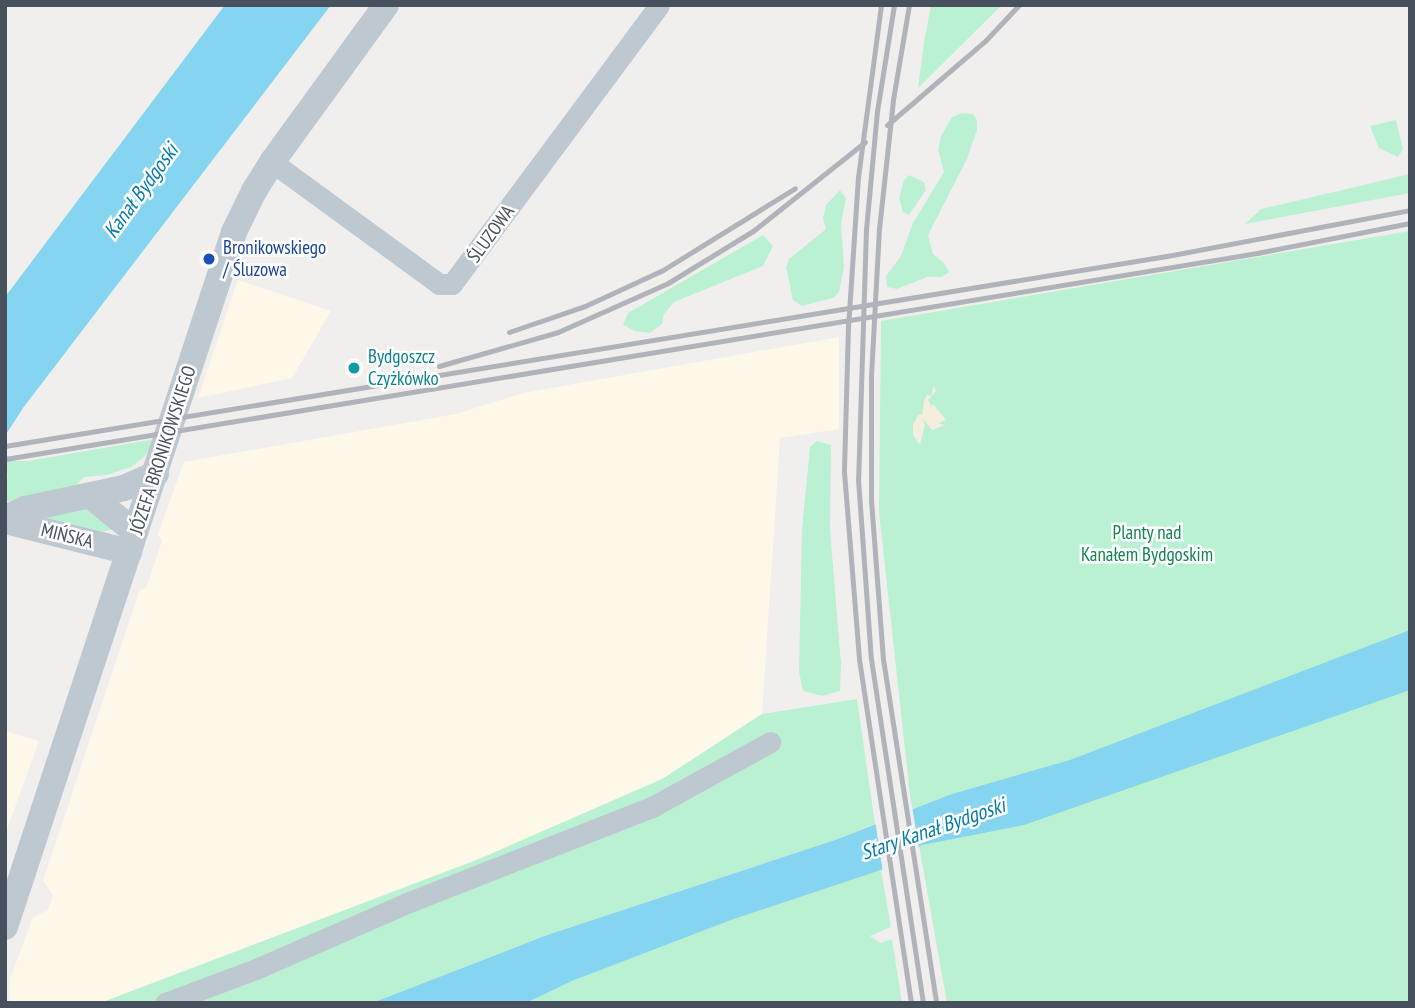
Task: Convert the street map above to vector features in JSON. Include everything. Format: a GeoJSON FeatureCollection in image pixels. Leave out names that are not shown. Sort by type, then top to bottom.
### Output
{"type":"FeatureCollection","features":[{"type":"Feature","properties":{"kind":"street","name":"JÓZEFA BRONIKOWSKIEGO"},"geometry":{"type":"LineString","coordinates":[[5,928],[234,232],[272,162],[386,5]]}},
{"type":"Feature","properties":{"kind":"street","name":"ŚLUZOWA"},"geometry":{"type":"LineString","coordinates":[[272,162],[439,284],[452,284],[659,5]]}},
{"type":"Feature","properties":{"kind":"street","name":"MIŃSKA"},"geometry":{"type":"LineString","coordinates":[[5,519],[25,509],[92,497],[124,488],[156,474]]}},
{"type":"Feature","properties":{"kind":"street","name":"MIŃSKA"},"geometry":{"type":"LineString","coordinates":[[92,497],[132,542]]}},
{"type":"Feature","properties":{"kind":"street","name":"MIŃSKA"},"geometry":{"type":"LineString","coordinates":[[5,519],[132,542]]}},
{"type":"Feature","properties":{"kind":"street"},"geometry":{"type":"LineString","coordinates":[[165,1003],[243,974],[412,901],[652,807],[770,742]]}},
{"type":"Feature","properties":{"kind":"shaded area"},"geometry":{"type":"Polygon","coordinates":[[[238,280],[331,311],[292,378],[198,398],[238,280]]]}},
{"type":"Feature","properties":{"kind":"shaded area"},"geometry":{"type":"Polygon","coordinates":[[[839,337],[839,429],[780,438],[762,714],[663,779],[479,859],[100,1003],[10,1003],[10,979],[33,917],[48,910],[53,895],[43,881],[140,590],[146,588],[162,541],[158,534],[184,462],[456,414],[523,393],[839,337]]]}},
{"type":"Feature","properties":{"kind":"shaded area"},"geometry":{"type":"Polygon","coordinates":[[[5,731],[39,741],[5,835],[5,731]]]}},
{"type":"Feature","properties":{"kind":"green space"},"geometry":{"type":"Polygon","coordinates":[[[931,5],[1002,5],[918,88],[924,42],[931,5]]]}},
{"type":"Feature","properties":{"kind":"green space"},"geometry":{"type":"Polygon","coordinates":[[[962,113],[973,114],[977,120],[977,130],[967,159],[928,235],[933,254],[944,263],[949,272],[942,277],[927,277],[897,289],[887,287],[886,276],[901,256],[913,223],[944,172],[938,150],[941,136],[952,117],[962,113]]]}},
{"type":"Feature","properties":{"kind":"green space"},"geometry":{"type":"Polygon","coordinates":[[[1396,120],[1403,149],[1398,157],[1379,148],[1370,126],[1396,120]]]}},
{"type":"Feature","properties":{"kind":"green space"},"geometry":{"type":"Polygon","coordinates":[[[1410,174],[1410,193],[1245,224],[1261,209],[1410,174]]]}},
{"type":"Feature","properties":{"kind":"green space"},"geometry":{"type":"Polygon","coordinates":[[[909,175],[924,182],[926,190],[909,215],[903,212],[899,198],[904,180],[909,175]]]}},
{"type":"Feature","properties":{"kind":"green space"},"geometry":{"type":"Polygon","coordinates":[[[840,190],[846,198],[841,224],[844,267],[839,292],[833,298],[802,306],[793,300],[786,267],[789,259],[826,229],[823,218],[826,205],[840,190]]]}},
{"type":"Feature","properties":{"kind":"green space","name":"Planty nad Kanałem Bydgoskim"},"geometry":{"type":"Polygon","coordinates":[[[1410,231],[1410,1003],[947,1003],[910,795],[879,512],[881,321],[1410,231]]]}},
{"type":"Feature","properties":{"kind":"green space"},"geometry":{"type":"Polygon","coordinates":[[[763,235],[773,246],[763,266],[674,302],[664,314],[662,324],[650,333],[635,331],[623,325],[628,313],[763,235]]]}},
{"type":"Feature","properties":{"kind":"green space"},"geometry":{"type":"Polygon","coordinates":[[[155,439],[145,456],[131,467],[107,475],[84,477],[76,485],[5,502],[8,473],[5,472],[5,461],[28,461],[155,439]]]}},
{"type":"Feature","properties":{"kind":"green space"},"geometry":{"type":"Polygon","coordinates":[[[817,441],[831,445],[830,529],[841,664],[840,691],[822,696],[803,691],[799,672],[802,529],[810,447],[817,441]]]}},
{"type":"Feature","properties":{"kind":"green space"},"geometry":{"type":"Polygon","coordinates":[[[91,507],[113,529],[102,532],[27,515],[91,507]]]}},
{"type":"Feature","properties":{"kind":"green space"},"geometry":{"type":"Polygon","coordinates":[[[857,699],[875,824],[838,839],[547,935],[372,1003],[100,1003],[479,859],[662,779],[762,714],[857,699]]]}},
{"type":"Feature","properties":{"kind":"green space"},"geometry":{"type":"Polygon","coordinates":[[[881,870],[891,927],[870,936],[880,943],[892,939],[902,1003],[526,1003],[572,981],[731,920],[881,870]]]}},
{"type":"Feature","properties":{"kind":"sand"},"geometry":{"type":"Polygon","coordinates":[[[934,385],[936,391],[928,400],[931,405],[929,409],[933,404],[946,420],[938,423],[945,425],[932,430],[922,418],[925,425],[920,445],[913,435],[913,425],[918,415],[922,415],[924,401],[927,395],[931,396],[934,385]]]}},
{"type":"Feature","properties":{"kind":"water","name":"Kanał Bydgoski"},"geometry":{"type":"Polygon","coordinates":[[[225,5],[331,5],[23,408],[5,436],[5,297],[225,5]]]}},
{"type":"Feature","properties":{"kind":"water","name":"Stary Kanał Bydgoski"},"geometry":{"type":"Polygon","coordinates":[[[1410,630],[1410,690],[1024,825],[922,845],[881,870],[731,920],[572,981],[526,1003],[372,1003],[547,935],[838,839],[949,795],[1070,760],[1410,630]]]}},
{"type":"Feature","properties":{"kind":"pier"},"geometry":{"type":"Polygon","coordinates":[[[912,806],[919,849],[883,873],[875,820],[912,806]]]}},
{"type":"Feature","properties":{"kind":"railway"},"geometry":{"type":"LineString","coordinates":[[881,5],[858,177],[848,326],[844,472],[859,659],[911,1003]]}},
{"type":"Feature","properties":{"kind":"railway"},"geometry":{"type":"LineString","coordinates":[[894,5],[877,111],[866,229],[858,479],[871,659],[923,1003]]}},
{"type":"Feature","properties":{"kind":"railway"},"geometry":{"type":"LineString","coordinates":[[909,5],[893,100],[879,228],[871,377],[871,500],[883,659],[936,1003]]}},
{"type":"Feature","properties":{"kind":"railway"},"geometry":{"type":"LineString","coordinates":[[887,125],[986,40],[1019,5]]}},
{"type":"Feature","properties":{"kind":"railway"},"geometry":{"type":"LineString","coordinates":[[439,366],[558,332],[668,283],[753,231],[865,142]]}},
{"type":"Feature","properties":{"kind":"railway"},"geometry":{"type":"LineString","coordinates":[[509,332],[585,306],[663,270],[795,188]]}},
{"type":"Feature","properties":{"kind":"railway"},"geometry":{"type":"LineString","coordinates":[[5,446],[1167,256],[1410,210]]}},
{"type":"Feature","properties":{"kind":"railway"},"geometry":{"type":"LineString","coordinates":[[5,459],[1257,253],[1410,223]]}},
{"type":"Feature","properties":{"kind":"place","name":"Bronikowskiego / Śluzowa"},"geometry":{"type":"Point","coordinates":[209,259]}},
{"type":"Feature","properties":{"kind":"place","name":"Bydgoszcz Czyżkówko"},"geometry":{"type":"Point","coordinates":[354,368]}}]}
